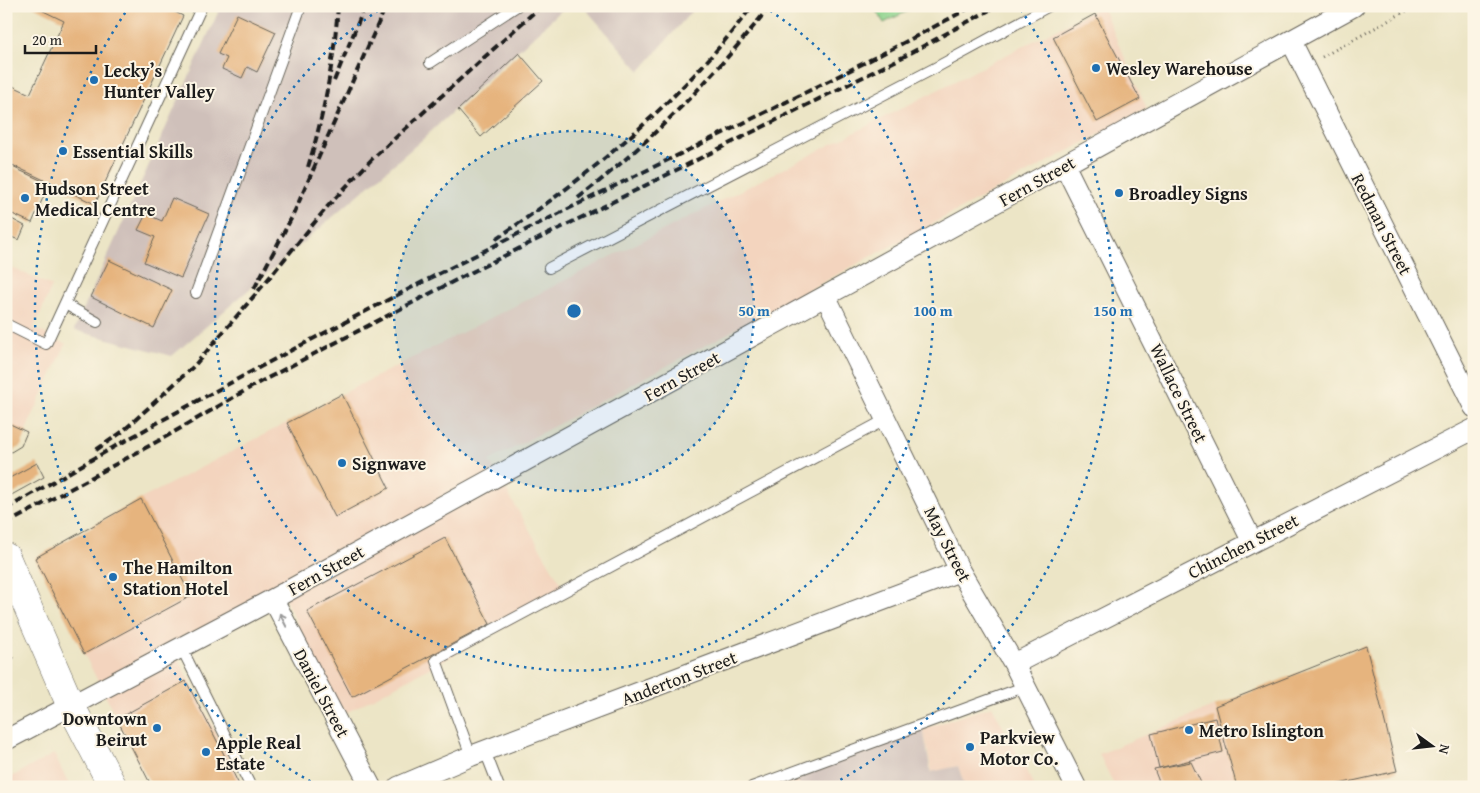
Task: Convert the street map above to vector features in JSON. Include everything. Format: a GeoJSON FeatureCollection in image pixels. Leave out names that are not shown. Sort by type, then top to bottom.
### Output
{"type":"FeatureCollection","features":[{"type":"Feature","properties":{"kind":"main road"},"geometry":{"type":"LineString","coordinates":[[6,557],[70,704],[113,787]]}},
{"type":"Feature","properties":{"kind":"street","name":"Fern Street"},"geometry":{"type":"LineString","coordinates":[[6,740],[70,704],[273,599],[1354,6]]}},
{"type":"Feature","properties":{"kind":"street","name":"Redman Street"},"geometry":{"type":"LineString","coordinates":[[1291,41],[1474,407]]}},
{"type":"Feature","properties":{"kind":"street","name":"Wallace Street"},"geometry":{"type":"LineString","coordinates":[[1065,166],[1252,541]]}},
{"type":"Feature","properties":{"kind":"street","name":"May Street"},"geometry":{"type":"LineString","coordinates":[[826,297],[960,571],[1014,664],[1076,787]]}},
{"type":"Feature","properties":{"kind":"street","name":"Chinchen Street"},"geometry":{"type":"LineString","coordinates":[[1014,664],[1474,429]]}},
{"type":"Feature","properties":{"kind":"street","name":"Anderton Street"},"geometry":{"type":"LineString","coordinates":[[398,787],[478,754],[960,571]]}},
{"type":"Feature","properties":{"kind":"street","name":"Daniel Street"},"geometry":{"type":"LineString","coordinates":[[273,599],[371,787]]}},
{"type":"Feature","properties":{"kind":"lane"},"geometry":{"type":"LineString","coordinates":[[6,324],[46,344],[202,6]]}},
{"type":"Feature","properties":{"kind":"lane"},"geometry":{"type":"LineString","coordinates":[[196,293],[300,6]]}},
{"type":"Feature","properties":{"kind":"lane"},"geometry":{"type":"LineString","coordinates":[[430,63],[517,6]]}},
{"type":"Feature","properties":{"kind":"lane"},"geometry":{"type":"LineString","coordinates":[[549,268],[935,68],[1048,6]]}},
{"type":"Feature","properties":{"kind":"lane"},"geometry":{"type":"LineString","coordinates":[[65,304],[97,322]]}},
{"type":"Feature","properties":{"kind":"lane"},"geometry":{"type":"LineString","coordinates":[[499,787],[478,754],[436,660],[886,420]]}},
{"type":"Feature","properties":{"kind":"lane"},"geometry":{"type":"LineString","coordinates":[[181,647],[251,787]]}},
{"type":"Feature","properties":{"kind":"lane"},"geometry":{"type":"LineString","coordinates":[[752,787],[1024,687]]}},
{"type":"Feature","properties":{"kind":"path"},"geometry":{"type":"LineString","coordinates":[[1318,60],[1415,6]]}},
{"type":"Feature","properties":{"kind":"path"},"geometry":{"type":"LineString","coordinates":[[6,651],[16,661]]}},
{"type":"Feature","properties":{"kind":"shaded area"},"geometry":{"type":"Polygon","coordinates":[[[221,6],[566,6],[423,139],[172,356],[74,330],[221,6]]]}},
{"type":"Feature","properties":{"kind":"shaded area"},"geometry":{"type":"Polygon","coordinates":[[[583,6],[696,6],[640,71],[583,6]]]}},
{"type":"Feature","properties":{"kind":"shaded area"},"geometry":{"type":"Polygon","coordinates":[[[1102,6],[1147,109],[489,461],[567,594],[342,715],[283,595],[176,655],[244,787],[152,787],[35,558],[141,499],[342,394],[1102,6]]]}},
{"type":"Feature","properties":{"kind":"shaded area"},"geometry":{"type":"Polygon","coordinates":[[[6,265],[52,286],[34,328],[66,344],[20,443],[6,451],[6,265]]]}},
{"type":"Feature","properties":{"kind":"shaded area","name":"Parkview Motor Co."},"geometry":{"type":"Polygon","coordinates":[[[992,706],[1035,787],[965,787],[958,766],[932,772],[923,729],[992,706]]]}},
{"type":"Feature","properties":{"kind":"shaded area","name":"Metro Islington"},"geometry":{"type":"Polygon","coordinates":[[[1215,706],[1237,787],[1115,787],[1099,754],[1215,706]]]}},
{"type":"Feature","properties":{"kind":"shaded area"},"geometry":{"type":"Polygon","coordinates":[[[923,729],[931,772],[958,766],[965,787],[800,787],[797,776],[923,729]]]}},
{"type":"Feature","properties":{"kind":"shaded area"},"geometry":{"type":"Polygon","coordinates":[[[54,754],[70,787],[6,787],[6,780],[54,754]]]}},
{"type":"Feature","properties":{"kind":"shaded area"},"geometry":{"type":"Polygon","coordinates":[[[797,776],[800,787],[771,787],[797,776]]]}},
{"type":"Feature","properties":{"kind":"green space"},"geometry":{"type":"Polygon","coordinates":[[[873,6],[917,6],[884,23],[873,6]]]}},
{"type":"Feature","properties":{"kind":"building"},"geometry":{"type":"Polygon","coordinates":[[[33,6],[163,6],[183,16],[95,204],[6,162],[6,83],[30,94],[64,21],[33,6]]]}},
{"type":"Feature","properties":{"kind":"building"},"geometry":{"type":"Polygon","coordinates":[[[237,14],[276,32],[257,72],[247,67],[242,78],[222,69],[227,58],[218,54],[237,14]]]}},
{"type":"Feature","properties":{"kind":"building","name":"Wesley Warehouse"},"geometry":{"type":"Polygon","coordinates":[[[1095,14],[1140,99],[1097,122],[1053,37],[1095,14]]]}},
{"type":"Feature","properties":{"kind":"building"},"geometry":{"type":"Polygon","coordinates":[[[519,53],[543,81],[481,137],[458,110],[519,53]]]}},
{"type":"Feature","properties":{"kind":"building","name":"Hudson Street Medical Centre"},"geometry":{"type":"Polygon","coordinates":[[[6,164],[49,184],[32,223],[6,211],[6,164]]]}},
{"type":"Feature","properties":{"kind":"building"},"geometry":{"type":"Polygon","coordinates":[[[172,198],[209,214],[181,278],[144,262],[155,237],[138,230],[146,214],[162,221],[172,198]]]}},
{"type":"Feature","properties":{"kind":"building"},"geometry":{"type":"Polygon","coordinates":[[[6,216],[25,226],[19,240],[6,235],[6,216]]]}},
{"type":"Feature","properties":{"kind":"building"},"geometry":{"type":"Polygon","coordinates":[[[6,241],[11,243],[6,253],[6,241]]]}},
{"type":"Feature","properties":{"kind":"building"},"geometry":{"type":"Polygon","coordinates":[[[109,260],[172,290],[154,328],[91,297],[109,260]]]}},
{"type":"Feature","properties":{"kind":"building","name":"Signwave"},"geometry":{"type":"Polygon","coordinates":[[[342,394],[389,488],[335,517],[287,423],[342,394]]]}},
{"type":"Feature","properties":{"kind":"building"},"geometry":{"type":"Polygon","coordinates":[[[6,422],[27,432],[21,446],[6,455],[6,422]]]}},
{"type":"Feature","properties":{"kind":"building"},"geometry":{"type":"Polygon","coordinates":[[[37,463],[44,477],[6,498],[6,480],[37,463]]]}},
{"type":"Feature","properties":{"kind":"building","name":"The Hamilton Station Hotel"},"geometry":{"type":"Polygon","coordinates":[[[141,499],[191,596],[84,654],[35,558],[141,499]]]}},
{"type":"Feature","properties":{"kind":"building"},"geometry":{"type":"Polygon","coordinates":[[[445,538],[490,624],[352,697],[307,611],[445,538]]]}},
{"type":"Feature","properties":{"kind":"building"},"geometry":{"type":"Polygon","coordinates":[[[1366,646],[1397,771],[1326,787],[1237,787],[1215,706],[1366,646]]]}},
{"type":"Feature","properties":{"kind":"building"},"geometry":{"type":"Polygon","coordinates":[[[186,681],[240,787],[152,787],[117,719],[186,681]]]}},
{"type":"Feature","properties":{"kind":"building"},"geometry":{"type":"Polygon","coordinates":[[[1215,718],[1223,752],[1159,768],[1151,734],[1215,718]]]}},
{"type":"Feature","properties":{"kind":"building"},"geometry":{"type":"Polygon","coordinates":[[[1191,762],[1203,787],[1161,787],[1154,769],[1191,762]]]}},
{"type":"Feature","properties":{"kind":"railway"},"geometry":{"type":"LineString","coordinates":[[308,167],[328,88],[338,6]]}},
{"type":"Feature","properties":{"kind":"railway"},"geometry":{"type":"LineString","coordinates":[[334,81],[365,6]]}},
{"type":"Feature","properties":{"kind":"railway"},"geometry":{"type":"LineString","coordinates":[[254,289],[293,215],[386,6]]}},
{"type":"Feature","properties":{"kind":"railway"},"geometry":{"type":"LineString","coordinates":[[96,450],[122,432],[194,366],[328,206],[372,159],[541,6]]}},
{"type":"Feature","properties":{"kind":"railway"},"geometry":{"type":"LineString","coordinates":[[496,239],[567,188],[634,133],[696,72],[752,6]]}},
{"type":"Feature","properties":{"kind":"railway"},"geometry":{"type":"LineString","coordinates":[[578,198],[630,155],[680,108],[726,59],[770,6]]}},
{"type":"Feature","properties":{"kind":"railway"},"geometry":{"type":"LineString","coordinates":[[6,509],[143,431],[351,319],[562,212],[820,85],[973,6]]}},
{"type":"Feature","properties":{"kind":"railway"},"geometry":{"type":"LineString","coordinates":[[6,524],[169,435],[260,382],[458,279],[903,57],[997,6]]}},
{"type":"Feature","properties":{"kind":"place","name":"Wesley Warehouse"},"geometry":{"type":"Point","coordinates":[1096,68]}},
{"type":"Feature","properties":{"kind":"place","name":"Lecky’s Hunter Valley"},"geometry":{"type":"Point","coordinates":[94,80]}},
{"type":"Feature","properties":{"kind":"place","name":"Essential Skills"},"geometry":{"type":"Point","coordinates":[63,151]}},
{"type":"Feature","properties":{"kind":"place","name":"Broadley Signs"},"geometry":{"type":"Point","coordinates":[1119,193]}},
{"type":"Feature","properties":{"kind":"place","name":"Hudson Street Medical Centre"},"geometry":{"type":"Point","coordinates":[25,198]}},
{"type":"Feature","properties":{"kind":"place","name":"Signwave"},"geometry":{"type":"Point","coordinates":[342,463]}},
{"type":"Feature","properties":{"kind":"place","name":"The Hamilton Station Hotel"},"geometry":{"type":"Point","coordinates":[113,577]}},
{"type":"Feature","properties":{"kind":"place","name":"Downtown Beirut"},"geometry":{"type":"Point","coordinates":[157,728]}},
{"type":"Feature","properties":{"kind":"place","name":"Metro Islington"},"geometry":{"type":"Point","coordinates":[1189,730]}},
{"type":"Feature","properties":{"kind":"place","name":"Parkview Motor Co."},"geometry":{"type":"Point","coordinates":[970,747]}},
{"type":"Feature","properties":{"kind":"place","name":"Apple Real Estate"},"geometry":{"type":"Point","coordinates":[206,752]}}]}
